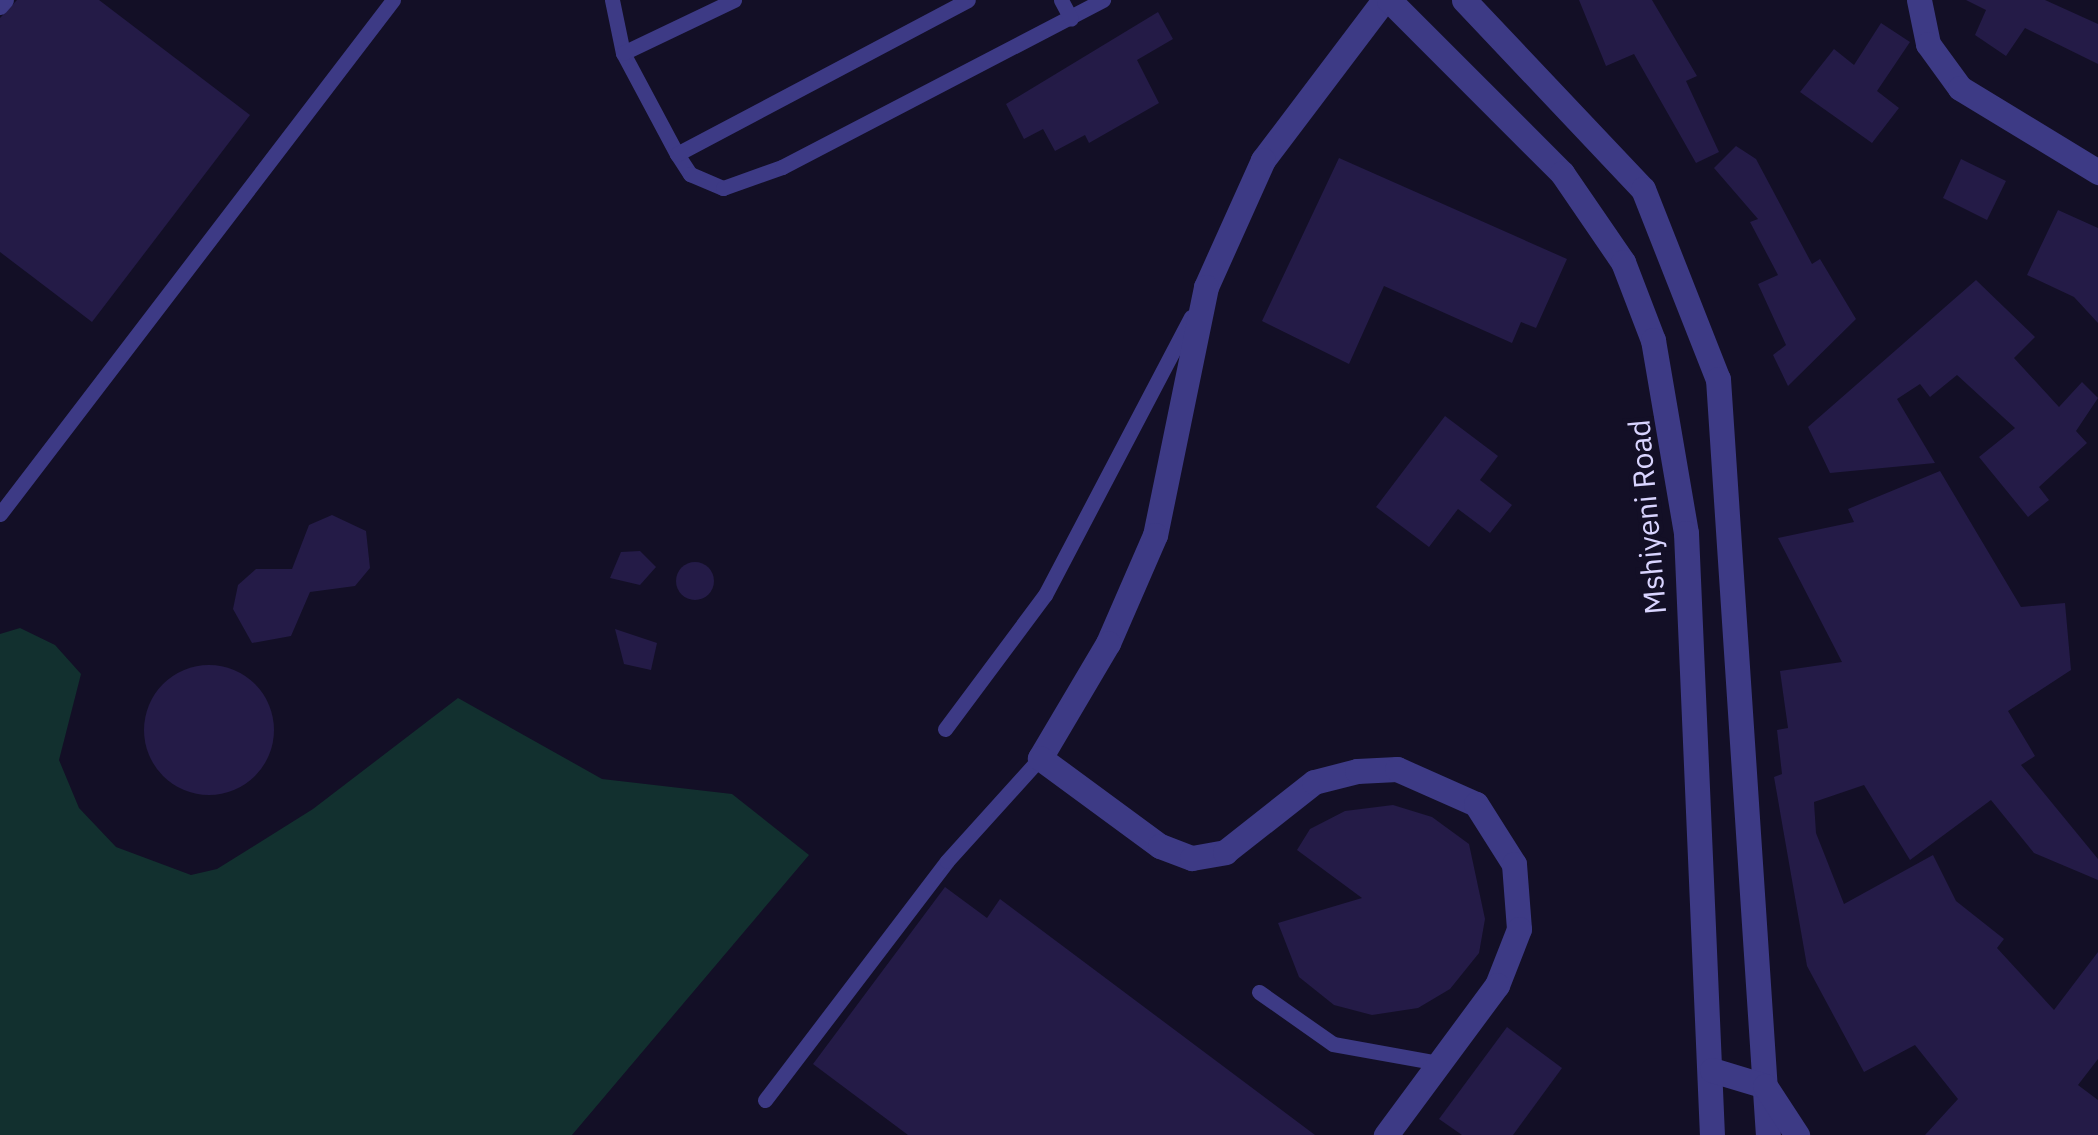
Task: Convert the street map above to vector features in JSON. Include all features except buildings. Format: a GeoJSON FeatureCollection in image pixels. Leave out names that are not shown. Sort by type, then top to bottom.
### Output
{"type":"FeatureCollection","features":[{"type":"Feature","properties":{"kind":"street"},"geometry":{"type":"LineString","coordinates":[[1386,0],[1262,160],[1206,286],[1155,535],[1108,643],[1040,758],[1160,846],[1192,858],[1226,852],[1314,782],[1356,771],[1397,769],[1476,804],[1514,864],[1519,929],[1497,986],[1386,1135]]}},
{"type":"Feature","properties":{"kind":"street","name":"Mshiyeni Road"},"geometry":{"type":"LineString","coordinates":[[1386,0],[1562,172],[1623,262],[1653,340],[1686,533],[1712,1131]]}},
{"type":"Feature","properties":{"kind":"street"},"geometry":{"type":"LineString","coordinates":[[1464,0],[1643,190],[1718,379],[1768,1135]]}},
{"type":"Feature","properties":{"kind":"street"},"geometry":{"type":"LineString","coordinates":[[1918,0],[1928,44],[1960,88],[2098,172]]}},
{"type":"Feature","properties":{"kind":"street"},"geometry":{"type":"LineString","coordinates":[[1712,1070],[1765,1086],[1797,1135]]}},
{"type":"Feature","properties":{"kind":"lane"},"geometry":{"type":"LineString","coordinates":[[0,8],[6,0]]}},
{"type":"Feature","properties":{"kind":"lane"},"geometry":{"type":"LineString","coordinates":[[0,514],[393,0]]}},
{"type":"Feature","properties":{"kind":"lane"},"geometry":{"type":"LineString","coordinates":[[612,0],[624,53],[677,154],[698,180],[740,186],[1071,20],[1103,0]]}},
{"type":"Feature","properties":{"kind":"lane"},"geometry":{"type":"LineString","coordinates":[[624,53],[734,0]]}},
{"type":"Feature","properties":{"kind":"lane"},"geometry":{"type":"LineString","coordinates":[[677,154],[968,0]]}},
{"type":"Feature","properties":{"kind":"lane"},"geometry":{"type":"LineString","coordinates":[[1061,0],[1071,20]]}},
{"type":"Feature","properties":{"kind":"lane"},"geometry":{"type":"LineString","coordinates":[[945,730],[1065,563],[1206,286]]}},
{"type":"Feature","properties":{"kind":"lane"},"geometry":{"type":"LineString","coordinates":[[766,1100],[947,862],[1040,758]]}},
{"type":"Feature","properties":{"kind":"lane"},"geometry":{"type":"LineString","coordinates":[[1259,992],[1333,1044],[1439,1062]]}},
{"type":"Feature","properties":{"kind":"green space"},"geometry":{"type":"Polygon","coordinates":[[[20,628],[55,645],[81,674],[59,760],[79,808],[116,847],[191,875],[217,869],[313,809],[458,698],[602,779],[732,794],[809,855],[572,1135],[0,1135],[0,634],[20,628]]]}}]}
